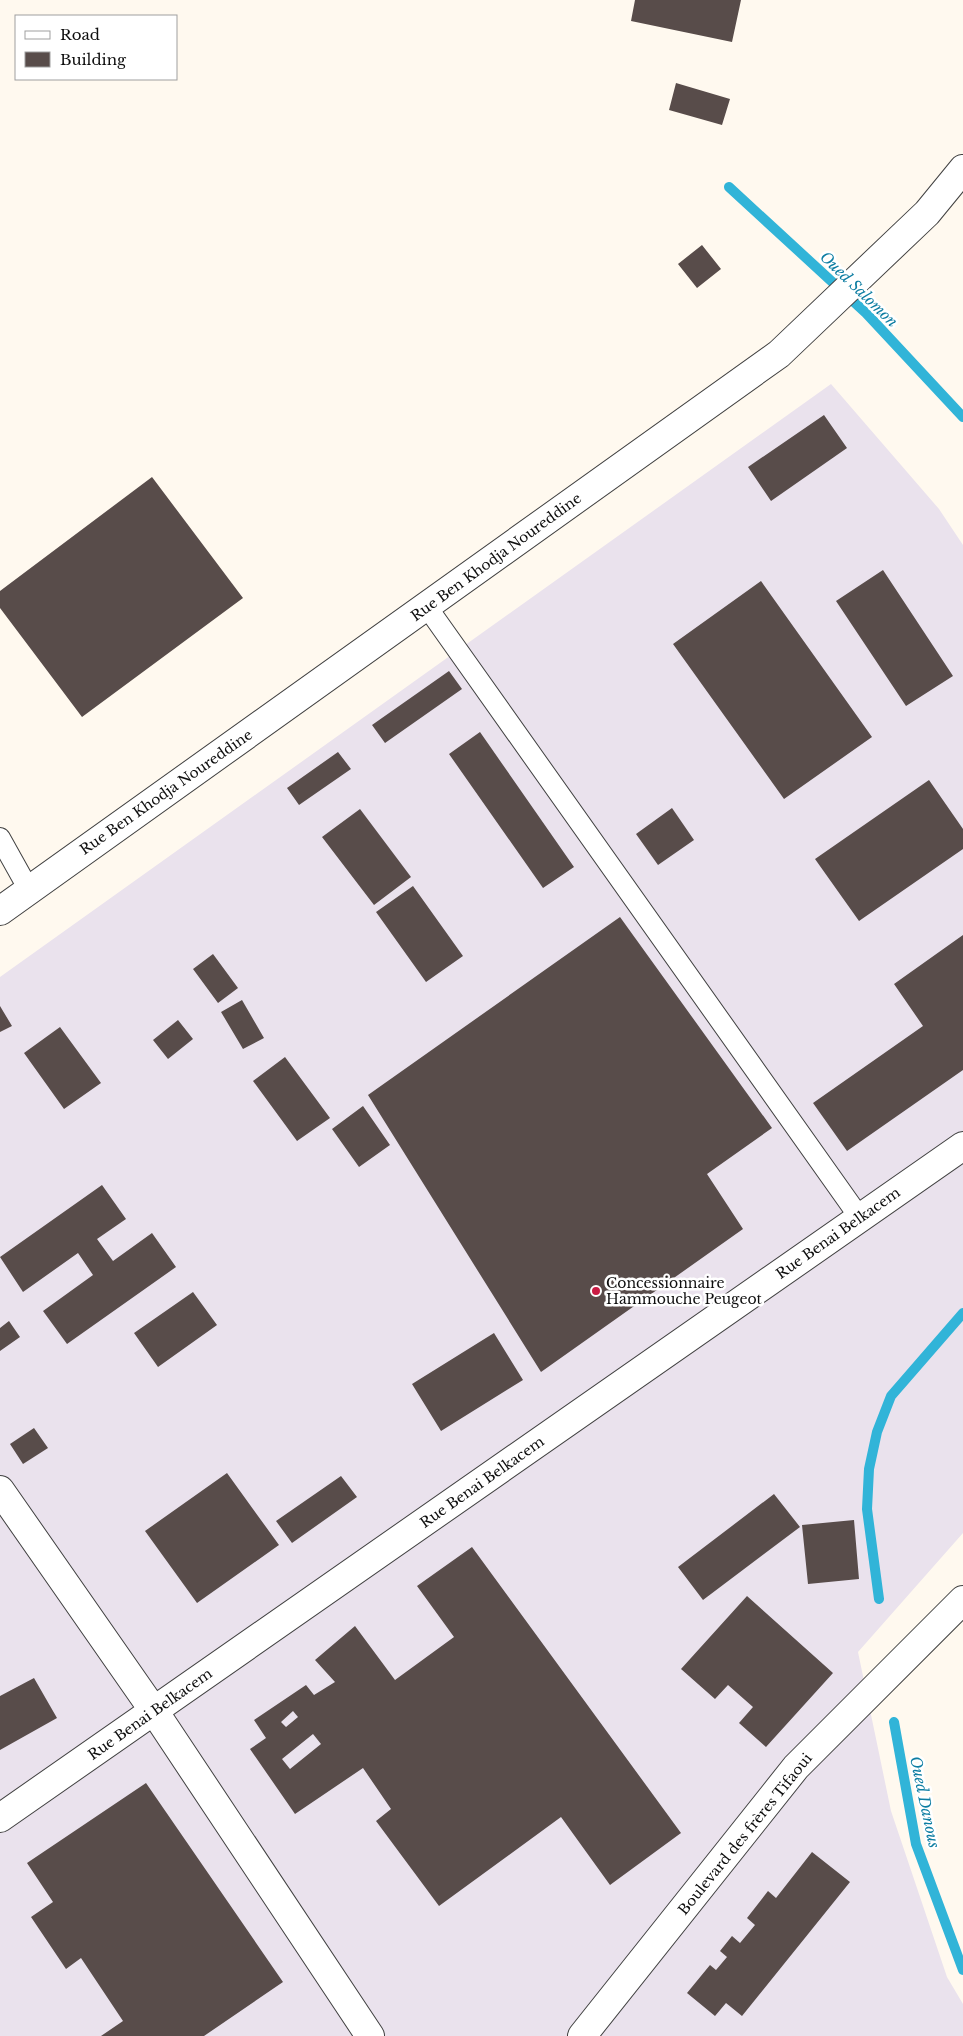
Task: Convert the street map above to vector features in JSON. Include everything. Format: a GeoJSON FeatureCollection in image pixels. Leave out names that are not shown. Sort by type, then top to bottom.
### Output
{"type":"FeatureCollection","features":[{"type":"Feature","properties":{"kind":"street","name":"Rue Ben Khodja Noureddine"},"geometry":{"type":"LineString","coordinates":[[0,911],[779,354],[926,213],[963,169]]}},
{"type":"Feature","properties":{"kind":"street","name":"Rue Benai Belkacem"},"geometry":{"type":"LineString","coordinates":[[0,1818],[963,1146]]}},
{"type":"Feature","properties":{"kind":"street"},"geometry":{"type":"LineString","coordinates":[[0,1490],[154,1711],[370,2036]]}},
{"type":"Feature","properties":{"kind":"street","name":"Boulevard des frères Tifaoui"},"geometry":{"type":"LineString","coordinates":[[582,2036],[796,1767],[963,1600]]}},
{"type":"Feature","properties":{"kind":"lane"},"geometry":{"type":"LineString","coordinates":[[427,606],[860,1218]]}},
{"type":"Feature","properties":{"kind":"lane"},"geometry":{"type":"LineString","coordinates":[[0,838],[29,890]]}},
{"type":"Feature","properties":{"kind":"shaded area"},"geometry":{"type":"Polygon","coordinates":[[[831,384],[939,509],[963,545],[963,1533],[858,1652],[891,1811],[947,1977],[963,2004],[963,2036],[0,2036],[0,977],[831,384]]]}},
{"type":"Feature","properties":{"kind":"building"},"geometry":{"type":"Polygon","coordinates":[[[635,0],[741,0],[732,42],[631,21],[635,0]]]}},
{"type":"Feature","properties":{"kind":"building"},"geometry":{"type":"Polygon","coordinates":[[[676,83],[730,99],[722,125],[669,110],[676,83]]]}},
{"type":"Feature","properties":{"kind":"building"},"geometry":{"type":"Polygon","coordinates":[[[702,245],[721,269],[697,288],[678,264],[702,245]]]}},
{"type":"Feature","properties":{"kind":"building"},"geometry":{"type":"Polygon","coordinates":[[[824,415],[847,448],[771,501],[748,467],[824,415]]]}},
{"type":"Feature","properties":{"kind":"building"},"geometry":{"type":"Polygon","coordinates":[[[152,477],[243,598],[82,717],[0,608],[0,591],[152,477]]]}},
{"type":"Feature","properties":{"kind":"building"},"geometry":{"type":"Polygon","coordinates":[[[883,570],[953,676],[906,706],[836,601],[883,570]]]}},
{"type":"Feature","properties":{"kind":"building"},"geometry":{"type":"Polygon","coordinates":[[[761,581],[872,737],[784,799],[673,644],[761,581]]]}},
{"type":"Feature","properties":{"kind":"building"},"geometry":{"type":"Polygon","coordinates":[[[449,671],[462,689],[385,743],[372,725],[449,671]]]}},
{"type":"Feature","properties":{"kind":"building"},"geometry":{"type":"Polygon","coordinates":[[[480,732],[574,867],[543,888],[449,754],[480,732]]]}},
{"type":"Feature","properties":{"kind":"building"},"geometry":{"type":"Polygon","coordinates":[[[338,752],[351,769],[299,805],[287,788],[338,752]]]}},
{"type":"Feature","properties":{"kind":"building"},"geometry":{"type":"Polygon","coordinates":[[[929,780],[963,829],[963,849],[859,921],[815,859],[929,780]]]}},
{"type":"Feature","properties":{"kind":"building"},"geometry":{"type":"Polygon","coordinates":[[[672,808],[694,840],[658,865],[636,834],[672,808]]]}},
{"type":"Feature","properties":{"kind":"building"},"geometry":{"type":"Polygon","coordinates":[[[360,809],[411,877],[374,905],[322,837],[360,809]]]}},
{"type":"Feature","properties":{"kind":"building"},"geometry":{"type":"Polygon","coordinates":[[[413,886],[463,956],[426,982],[376,912],[413,886]]]}},
{"type":"Feature","properties":{"kind":"building"},"geometry":{"type":"Polygon","coordinates":[[[620,917],[772,1128],[707,1174],[743,1229],[541,1372],[368,1095],[620,917]]]}},
{"type":"Feature","properties":{"kind":"building"},"geometry":{"type":"Polygon","coordinates":[[[963,935],[963,1070],[847,1151],[813,1103],[923,1026],[894,984],[963,935]]]}},
{"type":"Feature","properties":{"kind":"building"},"geometry":{"type":"Polygon","coordinates":[[[213,954],[238,988],[218,1003],[193,969],[213,954]]]}},
{"type":"Feature","properties":{"kind":"building"},"geometry":{"type":"Polygon","coordinates":[[[242,1000],[264,1038],[243,1049],[221,1012],[242,1000]]]}},
{"type":"Feature","properties":{"kind":"building"},"geometry":{"type":"Polygon","coordinates":[[[0,1006],[12,1026],[0,1032],[0,1006]]]}},
{"type":"Feature","properties":{"kind":"building"},"geometry":{"type":"Polygon","coordinates":[[[178,1020],[193,1039],[168,1059],[153,1040],[178,1020]]]}},
{"type":"Feature","properties":{"kind":"building"},"geometry":{"type":"Polygon","coordinates":[[[60,1027],[101,1083],[64,1109],[24,1053],[60,1027]]]}},
{"type":"Feature","properties":{"kind":"building"},"geometry":{"type":"Polygon","coordinates":[[[285,1057],[330,1118],[297,1141],[253,1081],[285,1057]]]}},
{"type":"Feature","properties":{"kind":"building"},"geometry":{"type":"Polygon","coordinates":[[[363,1106],[390,1145],[359,1167],[332,1129],[363,1106]]]}},
{"type":"Feature","properties":{"kind":"building"},"geometry":{"type":"Polygon","coordinates":[[[102,1185],[126,1219],[97,1239],[113,1261],[152,1233],[176,1267],[67,1344],[43,1311],[93,1275],[78,1253],[23,1292],[0,1257],[102,1185]]]}},
{"type":"Feature","properties":{"kind":"building"},"geometry":{"type":"Polygon","coordinates":[[[193,1292],[217,1325],[158,1367],[134,1333],[193,1292]]]}},
{"type":"Feature","properties":{"kind":"building"},"geometry":{"type":"Polygon","coordinates":[[[9,1321],[20,1337],[0,1351],[0,1328],[9,1321]]]}},
{"type":"Feature","properties":{"kind":"building"},"geometry":{"type":"Polygon","coordinates":[[[494,1333],[523,1380],[441,1431],[412,1384],[494,1333]]]}},
{"type":"Feature","properties":{"kind":"building"},"geometry":{"type":"Polygon","coordinates":[[[34,1428],[48,1448],[23,1464],[10,1444],[34,1428]]]}},
{"type":"Feature","properties":{"kind":"building"},"geometry":{"type":"Polygon","coordinates":[[[227,1473],[279,1545],[197,1603],[145,1531],[227,1473]]]}},
{"type":"Feature","properties":{"kind":"building"},"geometry":{"type":"Polygon","coordinates":[[[341,1476],[357,1497],[292,1543],[276,1521],[341,1476]]]}},
{"type":"Feature","properties":{"kind":"building"},"geometry":{"type":"Polygon","coordinates":[[[774,1494],[800,1527],[703,1600],[678,1567],[774,1494]]]}},
{"type":"Feature","properties":{"kind":"building"},"geometry":{"type":"Polygon","coordinates":[[[854,1520],[859,1579],[808,1584],[802,1525],[854,1520]]]}},
{"type":"Feature","properties":{"kind":"building"},"geometry":{"type":"Polygon","coordinates":[[[472,1547],[681,1833],[610,1885],[561,1817],[439,1906],[376,1821],[391,1809],[363,1768],[295,1814],[250,1749],[266,1738],[254,1720],[306,1685],[314,1695],[335,1682],[315,1660],[355,1626],[395,1680],[454,1637],[417,1586],[472,1547]],[[293,1711],[281,1722],[286,1727],[298,1717],[293,1711]],[[313,1734],[282,1759],[290,1769],[321,1744],[313,1734]]]}},
{"type":"Feature","properties":{"kind":"building"},"geometry":{"type":"Polygon","coordinates":[[[747,1596],[833,1673],[766,1747],[739,1723],[753,1707],[728,1685],[715,1699],[681,1669],[747,1596]]]}},
{"type":"Feature","properties":{"kind":"building"},"geometry":{"type":"Polygon","coordinates":[[[34,1678],[57,1718],[0,1750],[0,1696],[34,1678]]]}},
{"type":"Feature","properties":{"kind":"building"},"geometry":{"type":"Polygon","coordinates":[[[146,1783],[283,1982],[204,2036],[101,2036],[123,2021],[81,1958],[66,1969],[31,1917],[53,1902],[27,1863],[146,1783]]]}},
{"type":"Feature","properties":{"kind":"building"},"geometry":{"type":"Polygon","coordinates":[[[812,1852],[850,1882],[742,2016],[726,2003],[715,2016],[687,1993],[710,1965],[716,1970],[727,1957],[720,1951],[732,1936],[740,1943],[755,1925],[747,1918],[768,1891],[776,1898],[812,1852]]]}},
{"type":"Feature","properties":{"kind":"waterway","name":"Oued Salomon"},"geometry":{"type":"LineString","coordinates":[[729,187],[866,313],[963,417]]}},
{"type":"Feature","properties":{"kind":"waterway","name":"Oued Danous"},"geometry":{"type":"LineString","coordinates":[[879,1599],[867,1509],[869,1469],[877,1432],[891,1396],[963,1313]]}},
{"type":"Feature","properties":{"kind":"waterway","name":"Oued Danous"},"geometry":{"type":"LineString","coordinates":[[894,1722],[916,1844],[963,1970]]}},
{"type":"Feature","properties":{"kind":"place","name":"Concessionnaire Hammouche Peugeot"},"geometry":{"type":"Point","coordinates":[596,1291]}}]}
